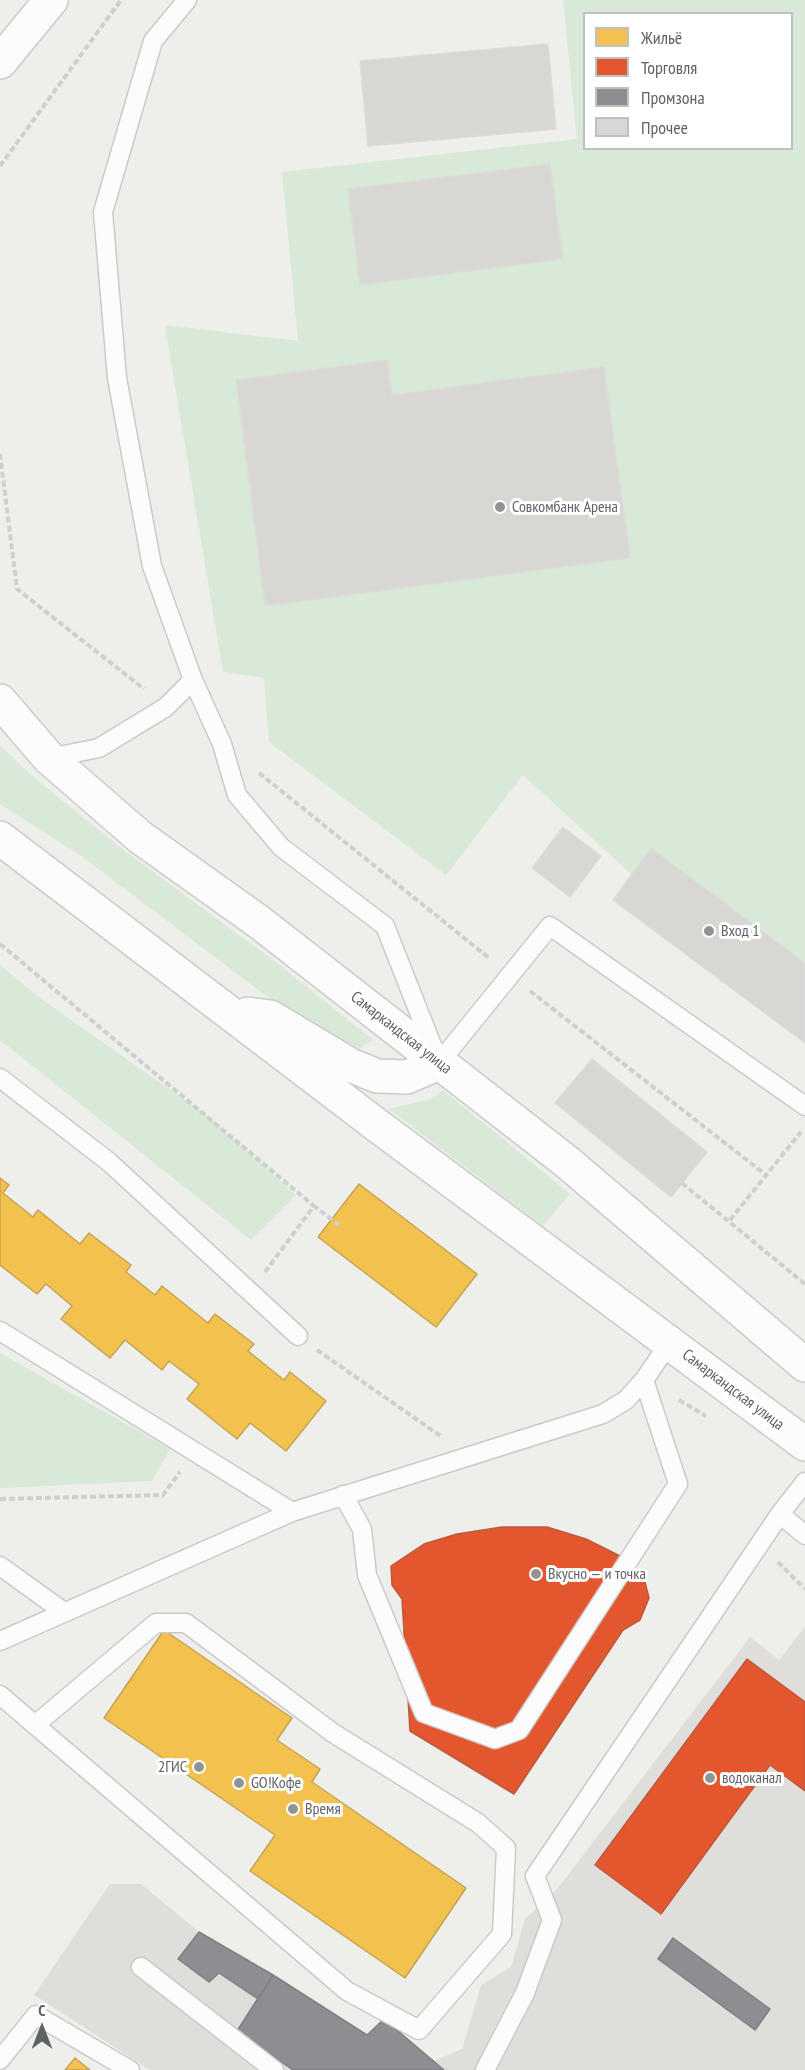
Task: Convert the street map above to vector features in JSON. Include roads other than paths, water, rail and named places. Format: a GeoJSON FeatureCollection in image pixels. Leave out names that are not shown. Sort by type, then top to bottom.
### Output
{"type":"FeatureCollection","features":[{"type":"Feature","properties":{"kind":"main road"},"geometry":{"type":"LineString","coordinates":[[4,56],[51,0]]}},
{"type":"Feature","properties":{"kind":"main road","name":"Самаркандская улица"},"geometry":{"type":"LineString","coordinates":[[0,701],[49,758],[140,837],[259,922],[567,1162],[805,1365]]}},
{"type":"Feature","properties":{"kind":"main road","name":"Самаркандская улица"},"geometry":{"type":"LineString","coordinates":[[0,838],[805,1444]]}},
{"type":"Feature","properties":{"kind":"main road"},"geometry":{"type":"LineString","coordinates":[[228,1011],[270,1017],[350,1065],[377,1076],[407,1077],[439,1063]]}},
{"type":"Feature","properties":{"kind":"lane"},"geometry":{"type":"LineString","coordinates":[[4,56],[28,0]]}},
{"type":"Feature","properties":{"kind":"lane"},"geometry":{"type":"LineString","coordinates":[[187,0],[153,42],[103,212],[117,378],[152,566],[193,680],[222,744],[237,795],[280,847],[385,926],[439,1063],[550,926],[805,1106]]}},
{"type":"Feature","properties":{"kind":"lane"},"geometry":{"type":"LineString","coordinates":[[49,758],[99,748],[166,707],[193,680]]}},
{"type":"Feature","properties":{"kind":"lane"},"geometry":{"type":"LineString","coordinates":[[0,1078],[110,1162],[298,1336]]}},
{"type":"Feature","properties":{"kind":"lane"},"geometry":{"type":"LineString","coordinates":[[0,1331],[291,1512]]}},
{"type":"Feature","properties":{"kind":"lane"},"geometry":{"type":"LineString","coordinates":[[0,1641],[291,1512],[603,1414],[626,1400],[644,1380],[670,1342]]}},
{"type":"Feature","properties":{"kind":"lane"},"geometry":{"type":"LineString","coordinates":[[343,1495],[362,1529],[367,1575],[424,1713],[495,1739],[519,1730],[678,1484],[644,1380]]}},
{"type":"Feature","properties":{"kind":"lane"},"geometry":{"type":"LineString","coordinates":[[485,2070],[525,1993],[552,1920],[535,1876],[780,1515],[805,1482]]}},
{"type":"Feature","properties":{"kind":"lane"},"geometry":{"type":"LineString","coordinates":[[780,1515],[805,1535]]}},
{"type":"Feature","properties":{"kind":"lane"},"geometry":{"type":"LineString","coordinates":[[0,1566],[64,1612]]}},
{"type":"Feature","properties":{"kind":"lane"},"geometry":{"type":"LineString","coordinates":[[0,1695],[35,1725],[348,1991],[419,2030],[502,1934],[506,1848],[478,1823],[333,1733],[186,1623],[156,1623],[35,1725]]}},
{"type":"Feature","properties":{"kind":"lane"},"geometry":{"type":"LineString","coordinates":[[141,1967],[274,2070]]}},
{"type":"Feature","properties":{"kind":"lane"},"geometry":{"type":"LineString","coordinates":[[0,2060],[36,2015],[130,2070]]}},
{"type":"Feature","properties":{"kind":"place","name":"Совкомбанк Арена"},"geometry":{"type":"Point","coordinates":[500,507]}},
{"type":"Feature","properties":{"kind":"place","name":"Вход 1"},"geometry":{"type":"Point","coordinates":[709,931]}},
{"type":"Feature","properties":{"kind":"place","name":"Вкусно — и точка"},"geometry":{"type":"Point","coordinates":[536,1574]}},
{"type":"Feature","properties":{"kind":"place","name":"2ГИС"},"geometry":{"type":"Point","coordinates":[199,1767]}},
{"type":"Feature","properties":{"kind":"place","name":"водоканал"},"geometry":{"type":"Point","coordinates":[710,1778]}},
{"type":"Feature","properties":{"kind":"place","name":"GO!Кофе"},"geometry":{"type":"Point","coordinates":[239,1783]}},
{"type":"Feature","properties":{"kind":"place","name":"Время"},"geometry":{"type":"Point","coordinates":[293,1809]}}]}
